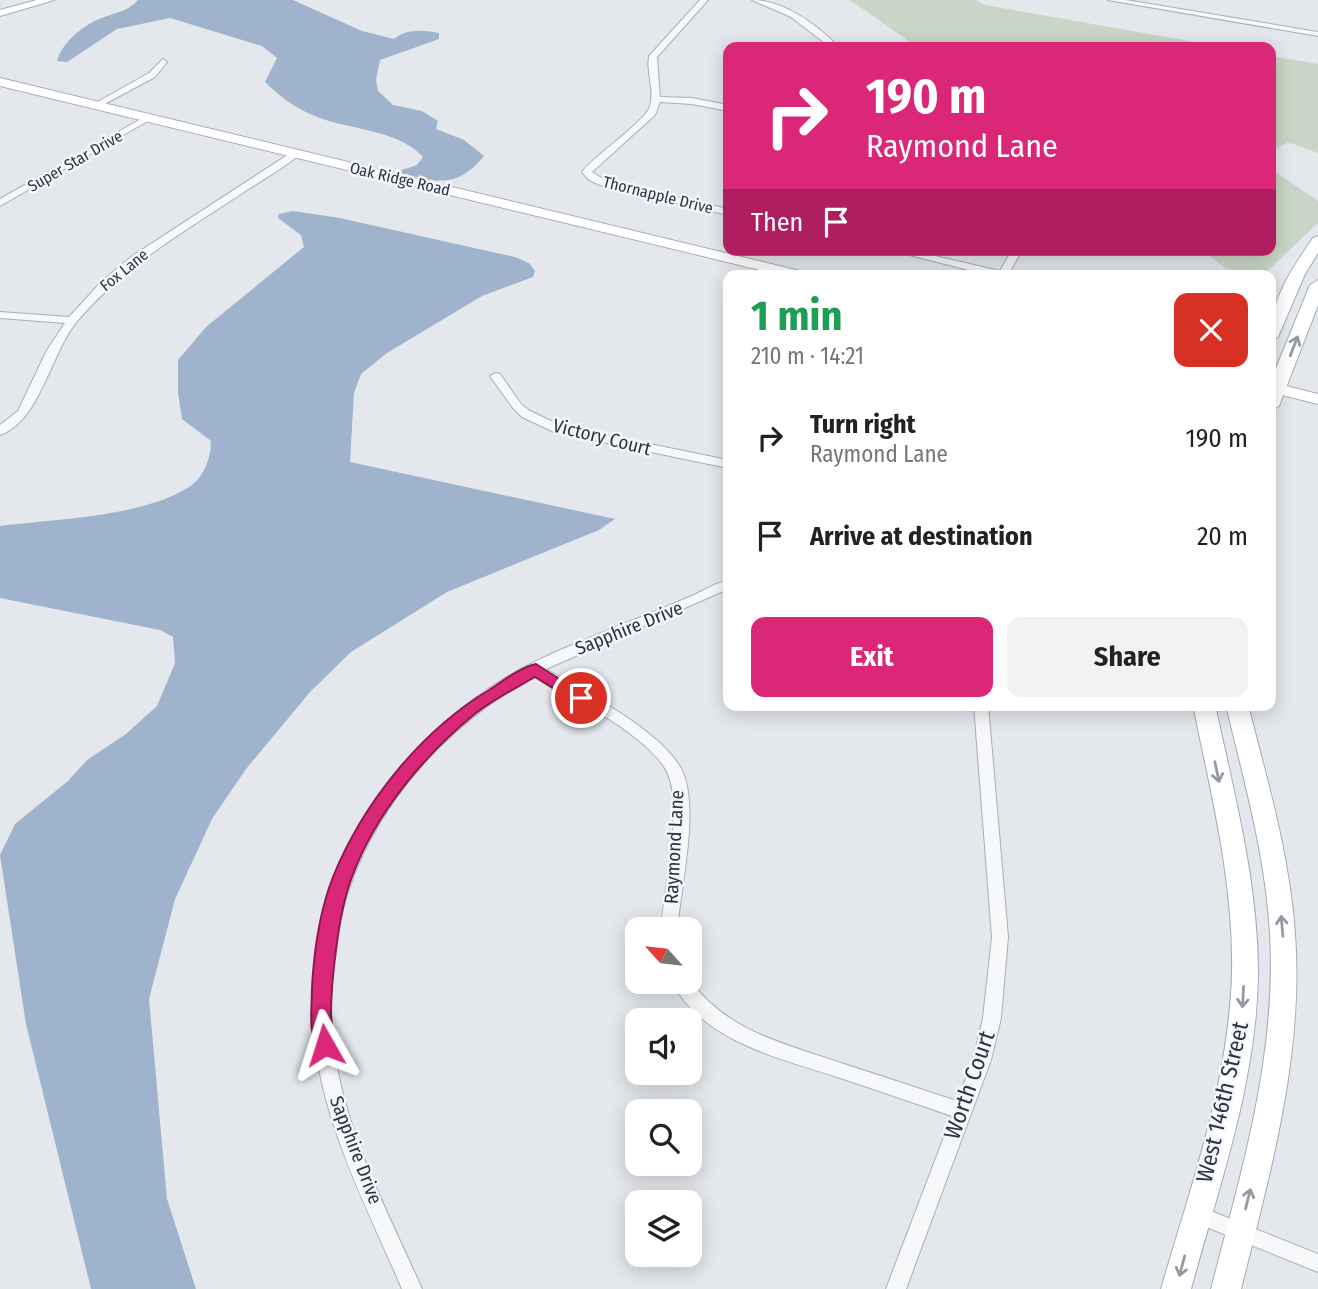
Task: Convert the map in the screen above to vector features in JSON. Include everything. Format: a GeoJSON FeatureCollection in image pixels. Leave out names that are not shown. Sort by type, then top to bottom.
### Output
{"type":"FeatureCollection","features":[{"type":"Feature","properties":{"kind":"main road"},"geometry":{"type":"LineString","coordinates":[[1276,323],[1297,274],[1318,241]]}},
{"type":"Feature","properties":{"kind":"main road"},"geometry":{"type":"LineString","coordinates":[[1276,383],[1318,285]]}},
{"type":"Feature","properties":{"kind":"main road","name":"West 146th Street"},"geometry":{"type":"LineString","coordinates":[[1176,1289],[1234,1065],[1243,1010],[1245,959],[1237,866],[1205,711]]}},
{"type":"Feature","properties":{"kind":"main road","name":"West 146th Street"},"geometry":{"type":"LineString","coordinates":[[1226,1289],[1275,1087],[1283,1022],[1284,965],[1275,872],[1238,711]]}},
{"type":"Feature","properties":{"kind":"street"},"geometry":{"type":"LineString","coordinates":[[0,13],[26,2],[49,0]]}},
{"type":"Feature","properties":{"kind":"street"},"geometry":{"type":"LineString","coordinates":[[704,0],[653,56],[651,65],[656,99],[723,107]]}},
{"type":"Feature","properties":{"kind":"street"},"geometry":{"type":"LineString","coordinates":[[756,0],[794,15],[829,42]]}},
{"type":"Feature","properties":{"kind":"street"},"geometry":{"type":"LineString","coordinates":[[1112,0],[1318,34]]}},
{"type":"Feature","properties":{"kind":"street"},"geometry":{"type":"LineString","coordinates":[[96,105],[152,75],[163,62]]}},
{"type":"Feature","properties":{"kind":"street","name":"Oak Ridge Road"},"geometry":{"type":"LineString","coordinates":[[0,82],[779,270]]}},
{"type":"Feature","properties":{"kind":"street","name":"Thornapple Drive"},"geometry":{"type":"LineString","coordinates":[[656,99],[656,105],[647,119],[588,168],[589,175],[603,183],[723,211]]}},
{"type":"Feature","properties":{"kind":"street","name":"Super Star Drive"},"geometry":{"type":"LineString","coordinates":[[0,204],[149,118]]}},
{"type":"Feature","properties":{"kind":"street","name":"Fox Lane"},"geometry":{"type":"LineString","coordinates":[[0,431],[28,407],[53,350],[72,320],[105,284],[135,259],[295,154]]}},
{"type":"Feature","properties":{"kind":"street"},"geometry":{"type":"LineString","coordinates":[[921,256],[981,270]]}},
{"type":"Feature","properties":{"kind":"street"},"geometry":{"type":"LineString","coordinates":[[0,316],[72,320]]}},
{"type":"Feature","properties":{"kind":"street","name":"Victory Court"},"geometry":{"type":"LineString","coordinates":[[496,376],[517,406],[526,414],[558,429],[723,463]]}},
{"type":"Feature","properties":{"kind":"street"},"geometry":{"type":"LineString","coordinates":[[1276,388],[1318,399]]}},
{"type":"Feature","properties":{"kind":"street","name":"Sapphire Drive"},"geometry":{"type":"LineString","coordinates":[[412,1289],[342,1125],[328,1071],[321,1018],[323,973],[330,927],[342,878],[364,833],[389,793],[439,737],[472,708],[536,669],[605,636],[695,601],[723,587]]}},
{"type":"Feature","properties":{"kind":"street","name":"Raymond Lane"},"geometry":{"type":"LineString","coordinates":[[536,669],[649,743],[668,760],[676,774],[679,817],[670,917]]}},
{"type":"Feature","properties":{"kind":"street","name":"Worth Court"},"geometry":{"type":"LineString","coordinates":[[896,1289],[982,1060],[992,1018],[1000,937],[981,711]]}},
{"type":"Feature","properties":{"kind":"street"},"geometry":{"type":"LineString","coordinates":[[689,994],[710,1016],[760,1043],[962,1111]]}},
{"type":"Feature","properties":{"kind":"street"},"geometry":{"type":"LineString","coordinates":[[1196,1214],[1318,1263]]}},
{"type":"Feature","properties":{"kind":"green space"},"geometry":{"type":"Polygon","coordinates":[[[850,0],[976,0],[985,5],[1195,42],[910,42],[850,0]]]}},
{"type":"Feature","properties":{"kind":"green space"},"geometry":{"type":"Polygon","coordinates":[[[1276,57],[1318,64],[1318,153],[1288,142],[1276,149],[1276,57]]]}},
{"type":"Feature","properties":{"kind":"green space"},"geometry":{"type":"Polygon","coordinates":[[[1276,172],[1318,201],[1318,223],[1268,270],[1227,269],[1209,256],[1276,256],[1276,172]]]}},
{"type":"Feature","properties":{"kind":"water"},"geometry":{"type":"Polygon","coordinates":[[[138,0],[293,0],[362,31],[394,39],[410,31],[439,33],[439,39],[380,60],[376,80],[378,91],[393,105],[422,111],[438,121],[436,129],[464,140],[484,156],[463,175],[444,181],[396,172],[417,165],[423,157],[399,140],[324,119],[304,111],[280,96],[265,82],[277,58],[262,46],[170,18],[117,29],[67,62],[57,61],[63,48],[79,31],[99,19],[125,10],[138,0]]]}},
{"type":"Feature","properties":{"kind":"water"},"geometry":{"type":"Polygon","coordinates":[[[293,211],[340,218],[515,257],[529,263],[535,271],[533,277],[482,296],[387,353],[361,374],[354,393],[350,462],[615,519],[599,530],[447,592],[351,652],[310,692],[246,769],[212,819],[175,899],[149,999],[167,1199],[196,1289],[91,1289],[26,1024],[0,855],[15,824],[68,781],[87,760],[126,734],[157,706],[175,663],[173,637],[160,630],[0,598],[0,526],[123,511],[170,497],[199,478],[210,454],[211,441],[182,419],[178,393],[178,360],[206,327],[304,247],[301,235],[278,218],[279,214],[293,211]]]}},
{"type":"Feature","properties":{"kind":"route"},"geometry":{"type":"LineString","coordinates":[[325,1045],[321,1018],[323,973],[330,927],[342,878],[364,833],[389,793],[439,737],[472,708],[536,669],[581,698]]}}]}
